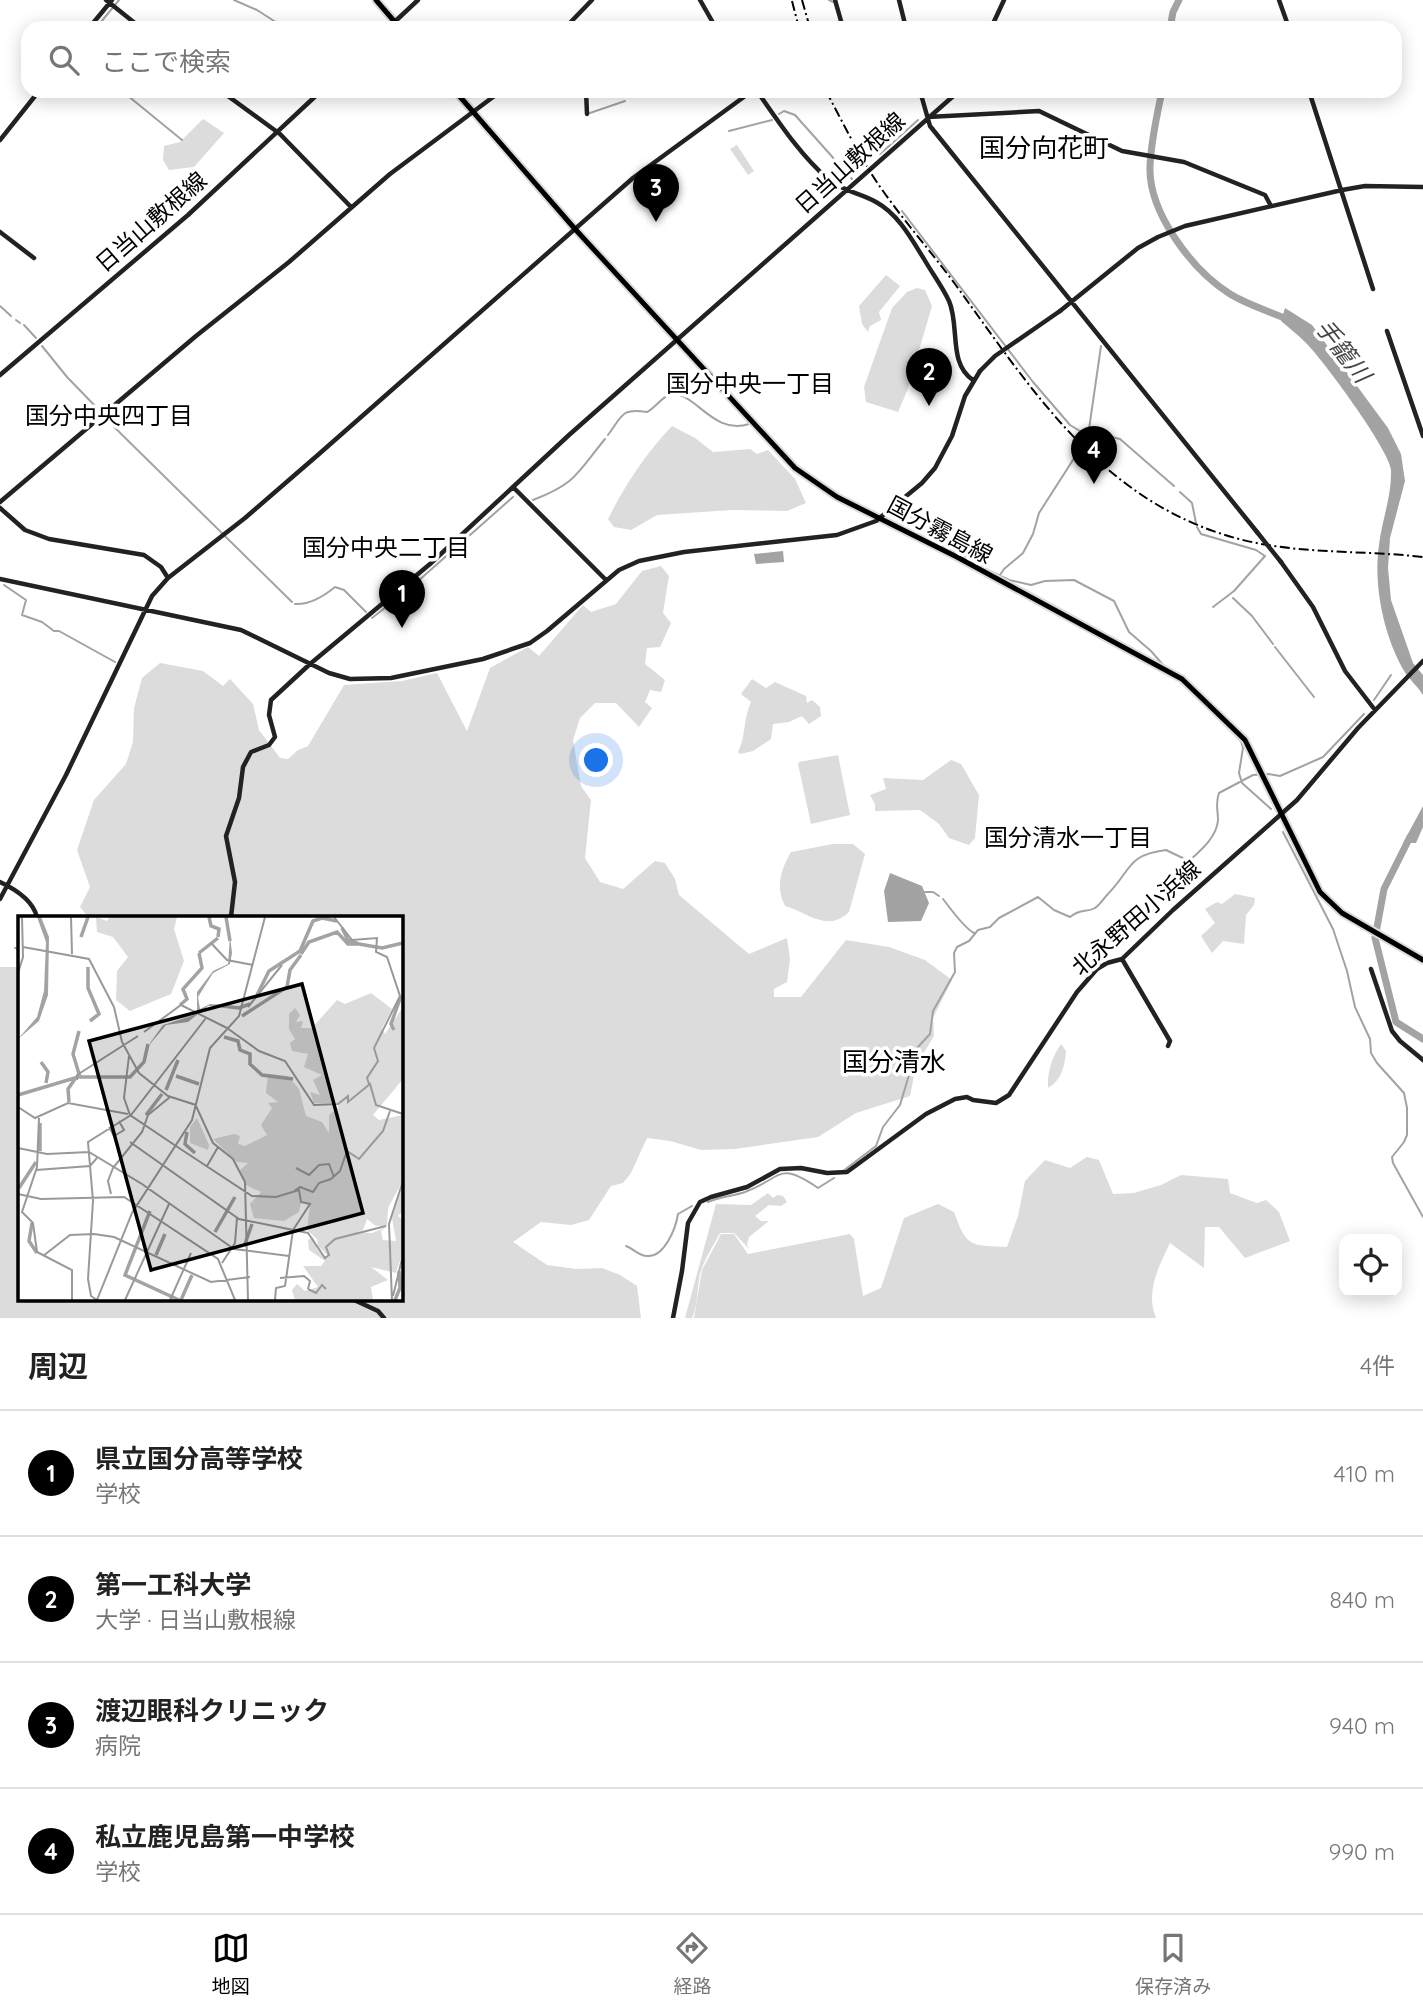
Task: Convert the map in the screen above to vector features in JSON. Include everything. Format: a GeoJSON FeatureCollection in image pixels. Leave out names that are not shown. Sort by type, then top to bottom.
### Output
{"type":"FeatureCollection","features":[{"type":"Feature","properties":{"kind":"main road"},"geometry":{"type":"LineString","coordinates":[[376,0],[394,21]]}},
{"type":"Feature","properties":{"kind":"main road","name":"国分霧島線"},"geometry":{"type":"LineString","coordinates":[[461,98],[575,229],[801,473],[837,497],[882,518],[1169,670],[1195,689],[1240,733],[1320,892],[1335,908],[1423,960]]}},
{"type":"Feature","properties":{"kind":"street"},"geometry":{"type":"LineString","coordinates":[[396,21],[418,0]]}},
{"type":"Feature","properties":{"kind":"street"},"geometry":{"type":"LineString","coordinates":[[572,21],[592,0]]}},
{"type":"Feature","properties":{"kind":"street"},"geometry":{"type":"LineString","coordinates":[[700,0],[712,21]]}},
{"type":"Feature","properties":{"kind":"street"},"geometry":{"type":"LineString","coordinates":[[835,0],[841,21]]}},
{"type":"Feature","properties":{"kind":"street"},"geometry":{"type":"LineString","coordinates":[[899,0],[904,21]]}},
{"type":"Feature","properties":{"kind":"street"},"geometry":{"type":"LineString","coordinates":[[994,21],[1004,0]]}},
{"type":"Feature","properties":{"kind":"street"},"geometry":{"type":"LineString","coordinates":[[1279,0],[1286,21]]}},
{"type":"Feature","properties":{"kind":"street"},"geometry":{"type":"LineString","coordinates":[[94,21],[109,1],[133,21]]}},
{"type":"Feature","properties":{"kind":"street"},"geometry":{"type":"LineString","coordinates":[[0,140],[33,98]]}},
{"type":"Feature","properties":{"kind":"street"},"geometry":{"type":"LineString","coordinates":[[230,98],[277,131],[351,206]]}},
{"type":"Feature","properties":{"kind":"street","name":"日当山敷根線"},"geometry":{"type":"LineString","coordinates":[[0,375],[188,215],[313,98]]}},
{"type":"Feature","properties":{"kind":"street"},"geometry":{"type":"LineString","coordinates":[[0,502],[196,336],[289,262],[351,206],[492,98]]}},
{"type":"Feature","properties":{"kind":"street"},"geometry":{"type":"LineString","coordinates":[[586,98],[587,114]]}},
{"type":"Feature","properties":{"kind":"street"},"geometry":{"type":"LineString","coordinates":[[0,899],[66,775],[152,596],[168,578],[319,454],[642,171],[745,98]]}},
{"type":"Feature","properties":{"kind":"street"},"geometry":{"type":"LineString","coordinates":[[761,98],[826,177],[847,190],[879,203],[899,221],[949,301],[955,324],[960,367],[974,380]]}},
{"type":"Feature","properties":{"kind":"street"},"geometry":{"type":"LineString","coordinates":[[922,98],[930,126],[962,168],[1281,562],[1313,607],[1345,671],[1375,710]]}},
{"type":"Feature","properties":{"kind":"street"},"geometry":{"type":"LineString","coordinates":[[927,117],[950,98]]}},
{"type":"Feature","properties":{"kind":"street"},"geometry":{"type":"LineString","coordinates":[[1311,98],[1373,289]]}},
{"type":"Feature","properties":{"kind":"street","name":"日当山敷根線"},"geometry":{"type":"LineString","coordinates":[[231,916],[235,882],[226,836],[239,798],[243,767],[251,752],[269,745],[275,737],[269,715],[271,700],[430,564],[569,435],[927,117],[1039,111],[1111,147],[1191,164],[1265,195],[1271,206]]}},
{"type":"Feature","properties":{"kind":"street"},"geometry":{"type":"LineString","coordinates":[[0,579],[241,630],[341,676],[374,679],[503,654],[530,643],[547,631],[619,570],[651,557],[837,535],[857,530],[882,518],[935,468],[953,436],[965,396],[980,371],[995,356],[1060,311],[1138,248],[1158,237],[1184,227],[1342,190],[1365,186],[1423,187]]}},
{"type":"Feature","properties":{"kind":"street"},"geometry":{"type":"LineString","coordinates":[[0,232],[34,258]]}},
{"type":"Feature","properties":{"kind":"street"},"geometry":{"type":"LineString","coordinates":[[1387,331],[1423,436]]}},
{"type":"Feature","properties":{"kind":"street"},"geometry":{"type":"LineString","coordinates":[[514,488],[606,580]]}},
{"type":"Feature","properties":{"kind":"street"},"geometry":{"type":"LineString","coordinates":[[0,508],[25,530],[48,539],[144,555],[160,567],[168,578]]}},
{"type":"Feature","properties":{"kind":"street","name":"北永野田小浜線"},"geometry":{"type":"LineString","coordinates":[[673,1318],[688,1223],[700,1202],[747,1186],[780,1169],[801,1168],[835,1174],[846,1172],[926,1114],[955,1099],[967,1097],[990,1103],[1000,1101],[1012,1092],[1083,984],[1100,967],[1122,959],[1308,790],[1324,765],[1423,661]]}},
{"type":"Feature","properties":{"kind":"street"},"geometry":{"type":"LineString","coordinates":[[0,882],[8,885],[31,904],[36,909],[37,916]]}},
{"type":"Feature","properties":{"kind":"street"},"geometry":{"type":"LineString","coordinates":[[1122,959],[1170,1041],[1168,1046]]}},
{"type":"Feature","properties":{"kind":"street"},"geometry":{"type":"LineString","coordinates":[[1371,969],[1392,1031],[1423,1060]]}},
{"type":"Feature","properties":{"kind":"street"},"geometry":{"type":"LineString","coordinates":[[354,1300],[378,1311],[384,1318]]}},
{"type":"Feature","properties":{"kind":"shaded area"},"geometry":{"type":"Polygon","coordinates":[[[203,119],[224,133],[194,167],[169,170],[163,160],[164,146],[180,142],[203,119]]]}},
{"type":"Feature","properties":{"kind":"shaded area"},"geometry":{"type":"Polygon","coordinates":[[[737,145],[754,171],[748,175],[730,149],[737,145]]]}},
{"type":"Feature","properties":{"kind":"shaded area"},"geometry":{"type":"Polygon","coordinates":[[[886,275],[900,286],[879,312],[881,320],[870,326],[868,332],[862,324],[859,306],[886,275]]]}},
{"type":"Feature","properties":{"kind":"shaded area"},"geometry":{"type":"Polygon","coordinates":[[[917,288],[925,290],[932,306],[907,391],[898,412],[866,402],[864,387],[892,308],[907,292],[917,288]]]}},
{"type":"Feature","properties":{"kind":"shaded area"},"geometry":{"type":"Polygon","coordinates":[[[1285,308],[1312,325],[1388,428],[1401,454],[1405,481],[1390,538],[1388,568],[1391,600],[1413,663],[1423,675],[1423,695],[1398,660],[1386,628],[1379,594],[1379,545],[1391,479],[1388,460],[1368,425],[1325,366],[1305,342],[1281,321],[1285,308]]]}},
{"type":"Feature","properties":{"kind":"shaded area"},"geometry":{"type":"Polygon","coordinates":[[[672,426],[695,438],[713,452],[750,449],[757,454],[768,450],[795,479],[806,503],[787,511],[732,510],[657,515],[631,530],[614,527],[608,519],[622,494],[645,458],[672,426]]]}},
{"type":"Feature","properties":{"kind":"shaded area"},"geometry":{"type":"Polygon","coordinates":[[[783,551],[784,562],[756,564],[754,554],[783,551]]]}},
{"type":"Feature","properties":{"kind":"shaded area"},"geometry":{"type":"Polygon","coordinates":[[[661,566],[669,576],[663,613],[671,623],[660,647],[647,648],[645,664],[665,680],[661,692],[650,690],[645,702],[652,708],[639,727],[616,703],[595,703],[580,718],[573,740],[581,786],[591,800],[585,858],[600,882],[623,889],[655,861],[665,863],[675,879],[679,895],[749,954],[787,938],[790,959],[787,982],[774,989],[774,997],[801,997],[846,940],[889,947],[925,960],[952,980],[933,1018],[934,1036],[916,1066],[910,1096],[856,1113],[818,1137],[735,1149],[701,1150],[647,1138],[631,1173],[623,1183],[611,1186],[589,1220],[571,1225],[541,1222],[513,1242],[547,1265],[576,1269],[602,1268],[620,1275],[637,1286],[641,1318],[0,1318],[0,967],[18,967],[18,1300],[402,1300],[402,916],[87,916],[80,907],[90,887],[77,850],[94,800],[126,764],[133,742],[134,708],[142,678],[160,663],[203,671],[223,686],[230,679],[253,704],[259,730],[280,758],[288,759],[308,746],[344,685],[402,681],[437,673],[467,731],[490,668],[528,647],[539,656],[583,605],[591,612],[616,604],[642,571],[661,566]]]}},
{"type":"Feature","properties":{"kind":"shaded area"},"geometry":{"type":"Polygon","coordinates":[[[752,679],[766,688],[775,682],[806,696],[807,703],[812,700],[820,707],[821,716],[809,724],[802,716],[789,722],[773,724],[771,739],[753,751],[740,754],[738,752],[751,702],[741,694],[752,679]]]}},
{"type":"Feature","properties":{"kind":"shaded area"},"geometry":{"type":"Polygon","coordinates":[[[838,755],[850,815],[811,824],[798,764],[838,755]]]}},
{"type":"Feature","properties":{"kind":"shaded area"},"geometry":{"type":"Polygon","coordinates":[[[951,760],[961,764],[979,795],[975,838],[969,845],[949,838],[939,824],[920,810],[875,811],[870,795],[886,789],[883,778],[923,780],[951,760]]]}},
{"type":"Feature","properties":{"kind":"shaded area"},"geometry":{"type":"Polygon","coordinates":[[[1423,806],[1423,827],[1416,843],[1403,843],[1423,806]]]}},
{"type":"Feature","properties":{"kind":"shaded area"},"geometry":{"type":"Polygon","coordinates":[[[833,844],[853,844],[865,854],[849,912],[833,921],[825,921],[785,906],[780,892],[780,878],[791,852],[833,844]]]}},
{"type":"Feature","properties":{"kind":"shaded area"},"geometry":{"type":"Polygon","coordinates":[[[890,873],[922,886],[929,903],[921,921],[888,922],[884,891],[890,873]]]}},
{"type":"Feature","properties":{"kind":"shaded area"},"geometry":{"type":"Polygon","coordinates":[[[1235,894],[1255,898],[1254,905],[1246,915],[1244,944],[1223,941],[1212,953],[1201,936],[1215,923],[1205,909],[1217,902],[1222,904],[1235,894]]]}},
{"type":"Feature","properties":{"kind":"shaded area"},"geometry":{"type":"Polygon","coordinates":[[[1061,1044],[1066,1051],[1063,1067],[1059,1077],[1048,1088],[1051,1065],[1061,1044]]]}},
{"type":"Feature","properties":{"kind":"shaded area"},"geometry":{"type":"Polygon","coordinates":[[[1087,1157],[1099,1160],[1113,1194],[1134,1193],[1161,1185],[1181,1175],[1228,1179],[1230,1193],[1257,1203],[1266,1200],[1279,1212],[1290,1241],[1245,1258],[1219,1227],[1205,1227],[1204,1268],[1170,1243],[1153,1289],[1156,1318],[694,1318],[702,1270],[721,1234],[734,1234],[748,1254],[850,1234],[854,1239],[863,1296],[881,1288],[904,1218],[938,1204],[954,1212],[963,1232],[972,1242],[977,1245],[1007,1247],[1018,1216],[1025,1181],[1045,1160],[1070,1168],[1087,1157]]]}},
{"type":"Feature","properties":{"kind":"shaded area"},"geometry":{"type":"Polygon","coordinates":[[[768,1193],[773,1198],[777,1195],[783,1196],[787,1202],[781,1206],[769,1205],[755,1216],[761,1221],[769,1221],[749,1237],[747,1245],[750,1250],[734,1233],[720,1233],[702,1269],[692,1318],[685,1318],[716,1204],[751,1205],[768,1193]]]}},
{"type":"Feature","properties":{"kind":"waterway"},"geometry":{"type":"LineString","coordinates":[[102,21],[119,0]]}},
{"type":"Feature","properties":{"kind":"waterway"},"geometry":{"type":"LineString","coordinates":[[234,0],[274,21]]}},
{"type":"Feature","properties":{"kind":"waterway"},"geometry":{"type":"LineString","coordinates":[[829,0],[833,2]]}},
{"type":"Feature","properties":{"kind":"waterway","name":"手籠川"},"geometry":{"type":"LineString","coordinates":[[1171,21],[1179,0]]}},
{"type":"Feature","properties":{"kind":"waterway"},"geometry":{"type":"LineString","coordinates":[[131,98],[182,140]]}},
{"type":"Feature","properties":{"kind":"waterway","name":"手籠川"},"geometry":{"type":"LineString","coordinates":[[1161,98],[1150,166],[1151,184],[1164,220],[1187,255],[1216,283],[1237,298],[1289,320]]}},
{"type":"Feature","properties":{"kind":"waterway"},"geometry":{"type":"LineString","coordinates":[[590,113],[625,101]]}},
{"type":"Feature","properties":{"kind":"waterway"},"geometry":{"type":"LineString","coordinates":[[779,114],[784,111],[795,115],[852,179]]}},
{"type":"Feature","properties":{"kind":"waterway"},"geometry":{"type":"LineString","coordinates":[[729,131],[772,120]]}},
{"type":"Feature","properties":{"kind":"waterway"},"geometry":{"type":"LineString","coordinates":[[880,154],[918,120]]}},
{"type":"Feature","properties":{"kind":"waterway"},"geometry":{"type":"LineString","coordinates":[[902,211],[1033,382],[1070,425],[1088,436],[1103,435],[1120,439],[1174,486]]}},
{"type":"Feature","properties":{"kind":"waterway"},"geometry":{"type":"LineString","coordinates":[[0,306],[11,316]]}},
{"type":"Feature","properties":{"kind":"waterway"},"geometry":{"type":"LineString","coordinates":[[16,320],[20,323]]}},
{"type":"Feature","properties":{"kind":"waterway"},"geometry":{"type":"LineString","coordinates":[[24,325],[36,338]]}},
{"type":"Feature","properties":{"kind":"waterway"},"geometry":{"type":"LineString","coordinates":[[42,346],[101,412]]}},
{"type":"Feature","properties":{"kind":"waterway"},"geometry":{"type":"LineString","coordinates":[[1083,444],[1088,436],[1101,346]]}},
{"type":"Feature","properties":{"kind":"waterway"},"geometry":{"type":"LineString","coordinates":[[608,435],[623,414],[632,411],[647,412],[669,395],[687,398],[724,424],[749,424]]}},
{"type":"Feature","properties":{"kind":"waterway"},"geometry":{"type":"LineString","coordinates":[[106,419],[292,602]]}},
{"type":"Feature","properties":{"kind":"waterway"},"geometry":{"type":"LineString","coordinates":[[533,500],[568,482],[582,469],[605,439]]}},
{"type":"Feature","properties":{"kind":"waterway"},"geometry":{"type":"LineString","coordinates":[[1000,575],[1023,553],[1033,534],[1039,513],[1080,449]]}},
{"type":"Feature","properties":{"kind":"waterway"},"geometry":{"type":"LineString","coordinates":[[1180,492],[1192,503],[1196,523]]}},
{"type":"Feature","properties":{"kind":"waterway"},"geometry":{"type":"LineString","coordinates":[[372,618],[513,497]]}},
{"type":"Feature","properties":{"kind":"waterway"},"geometry":{"type":"LineString","coordinates":[[903,509],[926,531]]}},
{"type":"Feature","properties":{"kind":"waterway"},"geometry":{"type":"LineString","coordinates":[[1197,527],[1201,534],[1256,550],[1265,556],[1234,591],[1213,607]]}},
{"type":"Feature","properties":{"kind":"waterway"},"geometry":{"type":"LineString","coordinates":[[929,534],[936,541],[953,549]]}},
{"type":"Feature","properties":{"kind":"waterway"},"geometry":{"type":"LineString","coordinates":[[964,556],[1009,580],[1031,585],[1045,581],[1074,580],[1114,601],[1129,632],[1164,666]]}},
{"type":"Feature","properties":{"kind":"waterway"},"geometry":{"type":"LineString","coordinates":[[4,585],[26,600],[22,615],[42,622],[54,631],[59,631],[115,662]]}},
{"type":"Feature","properties":{"kind":"waterway"},"geometry":{"type":"LineString","coordinates":[[295,604],[316,599],[335,587],[344,590],[366,612]]}},
{"type":"Feature","properties":{"kind":"waterway"},"geometry":{"type":"LineString","coordinates":[[1233,598],[1252,616],[1273,644]]}},
{"type":"Feature","properties":{"kind":"waterway"},"geometry":{"type":"LineString","coordinates":[[1275,647],[1314,697]]}},
{"type":"Feature","properties":{"kind":"waterway"},"geometry":{"type":"LineString","coordinates":[[1374,700],[1391,675]]}},
{"type":"Feature","properties":{"kind":"waterway"},"geometry":{"type":"LineString","coordinates":[[1178,679],[1192,692]]}},
{"type":"Feature","properties":{"kind":"waterway"},"geometry":{"type":"LineString","coordinates":[[843,1171],[876,1146],[883,1127],[900,1105],[917,1048],[930,1034],[933,1011],[955,972],[954,953],[957,947],[969,941],[978,930],[990,927],[999,918],[1038,897],[1054,910],[1070,917],[1077,912],[1095,908],[1136,860],[1153,852],[1166,850],[1189,861],[1215,832],[1219,793],[1253,775],[1280,776],[1323,757],[1364,714]]}},
{"type":"Feature","properties":{"kind":"waterway"},"geometry":{"type":"LineString","coordinates":[[1216,716],[1241,741],[1243,748],[1239,773],[1242,783],[1271,809]]}},
{"type":"Feature","properties":{"kind":"waterway"},"geometry":{"type":"LineString","coordinates":[[1283,832],[1333,929],[1355,1007],[1370,1039],[1371,1053],[1404,1093],[1407,1135],[1392,1157],[1423,1217]]}},
{"type":"Feature","properties":{"kind":"waterway"},"geometry":{"type":"LineString","coordinates":[[1410,837],[1384,889],[1375,938],[1396,1022],[1423,1039]]}},
{"type":"Feature","properties":{"kind":"waterway"},"geometry":{"type":"LineString","coordinates":[[925,892],[933,892],[939,896]]}},
{"type":"Feature","properties":{"kind":"waterway"},"geometry":{"type":"LineString","coordinates":[[943,899],[974,933]]}},
{"type":"Feature","properties":{"kind":"waterway"},"geometry":{"type":"LineString","coordinates":[[708,1202],[745,1192],[780,1174],[795,1175],[818,1188],[834,1178]]}},
{"type":"Feature","properties":{"kind":"waterway"},"geometry":{"type":"LineString","coordinates":[[626,1246],[644,1256],[659,1252],[672,1234],[678,1214],[692,1206]]}},
{"type":"Feature","properties":{"kind":"railway"},"geometry":{"type":"LineString","coordinates":[[802,0],[808,21]]}},
{"type":"Feature","properties":{"kind":"railway"},"geometry":{"type":"LineString","coordinates":[[792,1],[797,21]]}},
{"type":"Feature","properties":{"kind":"railway"},"geometry":{"type":"LineString","coordinates":[[830,98],[879,185],[1038,396],[1100,463],[1136,491],[1175,515],[1244,540],[1295,549],[1423,557]]}},
{"type":"Feature","properties":{"kind":"place","name":"渡辺眼科クリニック"},"geometry":{"type":"Point","coordinates":[656,222]}},
{"type":"Feature","properties":{"kind":"place","name":"第一工科大学"},"geometry":{"type":"Point","coordinates":[929,406]}},
{"type":"Feature","properties":{"kind":"place","name":"私立鹿児島第一中学校"},"geometry":{"type":"Point","coordinates":[1094,484]}},
{"type":"Feature","properties":{"kind":"place","name":"県立国分高等学校"},"geometry":{"type":"Point","coordinates":[402,628]}},
{"type":"Feature","properties":{"kind":"district","name":"国分向花町"},"geometry":{"type":"Point","coordinates":[1044,148]}},
{"type":"Feature","properties":{"kind":"district","name":"国分中央一丁目"},"geometry":{"type":"Point","coordinates":[750,384]}},
{"type":"Feature","properties":{"kind":"district","name":"国分中央四丁目"},"geometry":{"type":"Point","coordinates":[109,416]}},
{"type":"Feature","properties":{"kind":"district","name":"国分中央二丁目"},"geometry":{"type":"Point","coordinates":[386,548]}},
{"type":"Feature","properties":{"kind":"district","name":"国分清水一丁目"},"geometry":{"type":"Point","coordinates":[1068,838]}},
{"type":"Feature","properties":{"kind":"district","name":"国分清水"},"geometry":{"type":"Point","coordinates":[894,1062]}}]}
